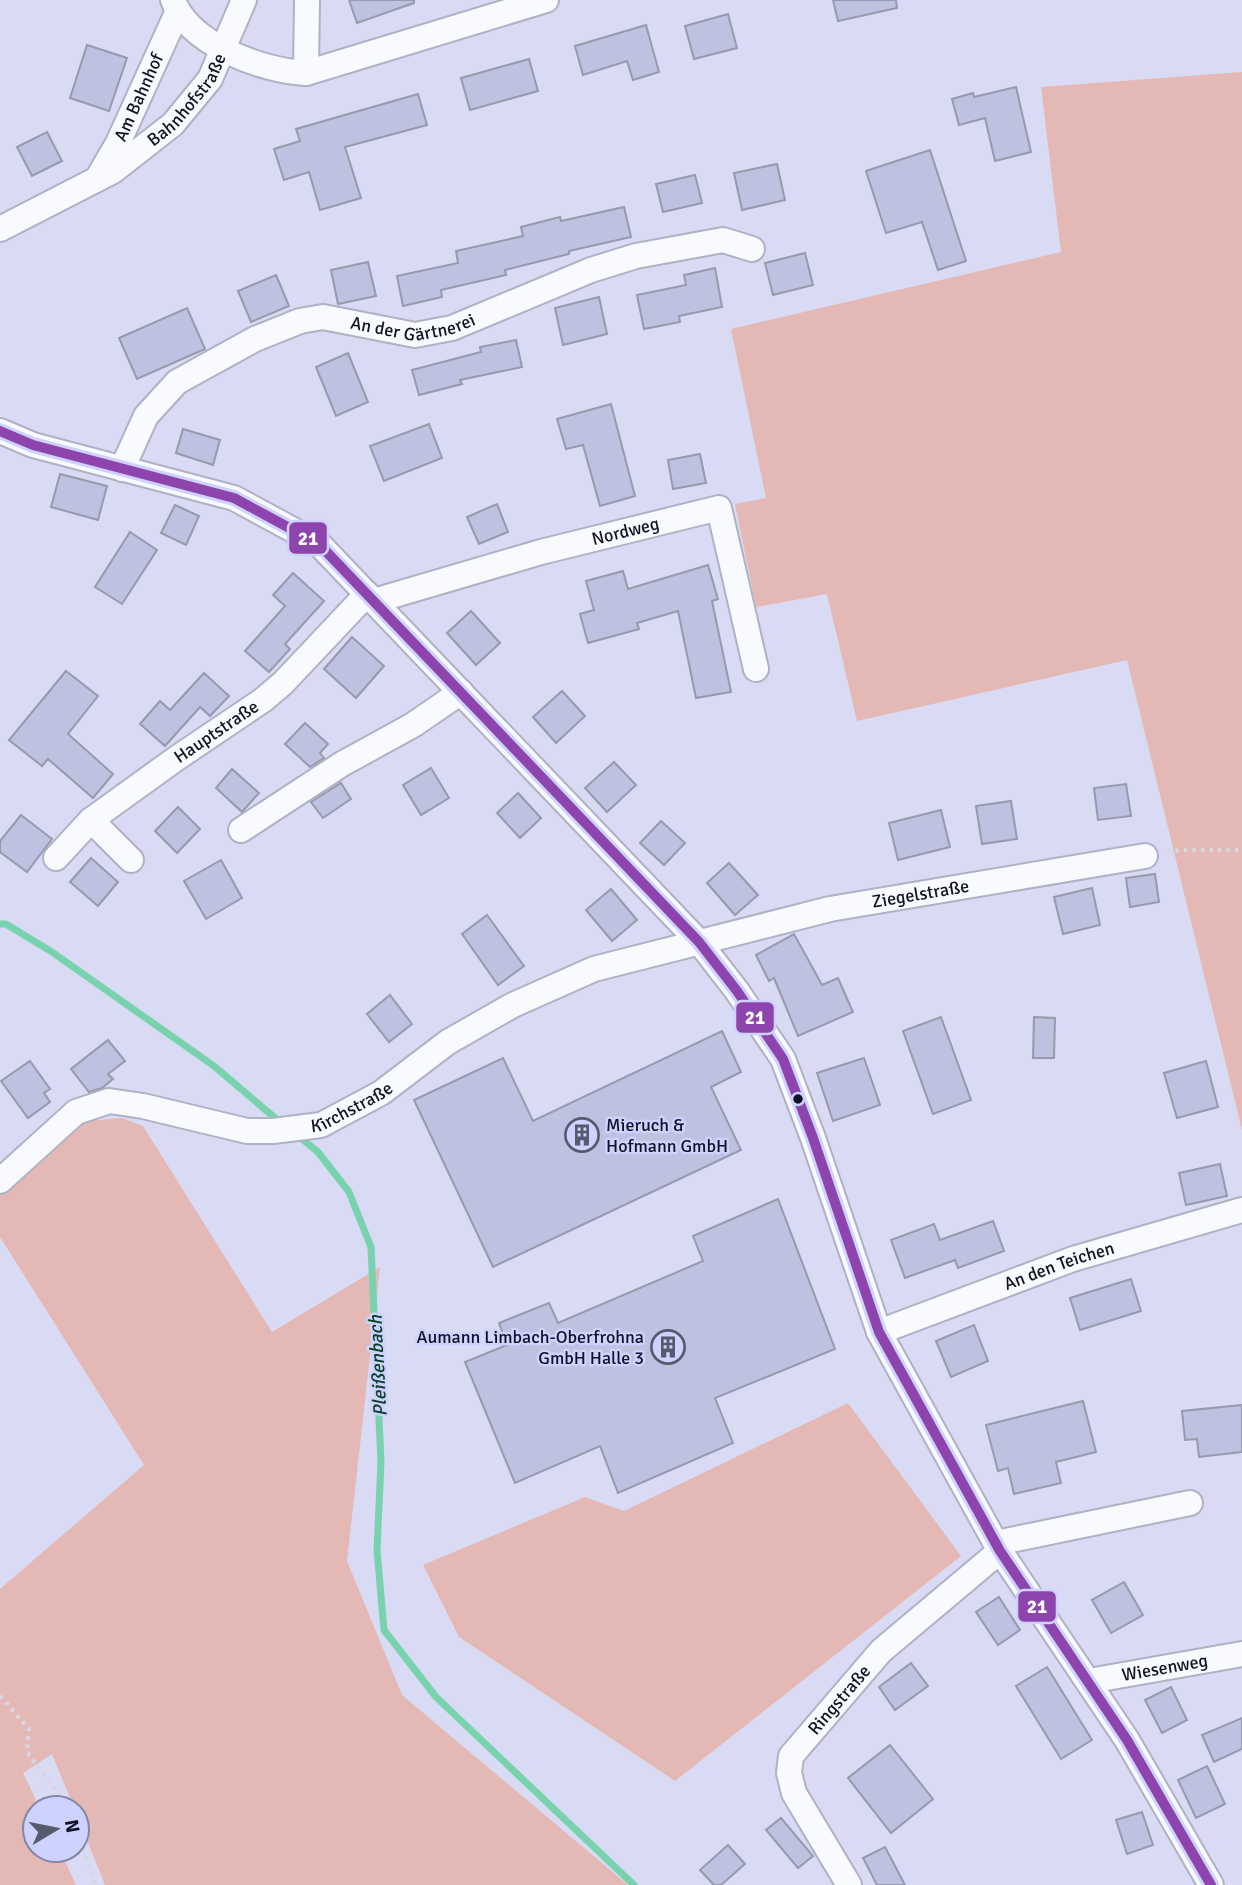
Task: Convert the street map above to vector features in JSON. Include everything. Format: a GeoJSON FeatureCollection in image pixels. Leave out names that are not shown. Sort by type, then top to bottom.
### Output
{"type":"FeatureCollection","features":[{"type":"Feature","properties":{"kind":"street"},"geometry":{"type":"LineString","coordinates":[[224,50],[244,0]]}},
{"type":"Feature","properties":{"kind":"street"},"geometry":{"type":"LineString","coordinates":[[306,73],[307,0]]}},
{"type":"Feature","properties":{"kind":"street","name":"Bahnhofstraße"},"geometry":{"type":"LineString","coordinates":[[0,229],[113,171],[173,124],[210,79],[224,50],[285,72],[306,73],[547,0]]}},
{"type":"Feature","properties":{"kind":"street","name":"Am Bahnhof"},"geometry":{"type":"LineString","coordinates":[[96,180],[118,143],[175,6],[205,38],[224,50]]}},
{"type":"Feature","properties":{"kind":"street","name":"An der Gärtnerei"},"geometry":{"type":"LineString","coordinates":[[122,469],[146,416],[177,382],[255,339],[300,321],[323,317],[415,335],[452,328],[578,275],[636,256],[723,240],[752,249]]}},
{"type":"Feature","properties":{"kind":"street"},"geometry":{"type":"LineString","coordinates":[[0,430],[33,445],[234,498],[319,544],[699,942],[737,991],[783,1059],[879,1332],[998,1547],[1132,1747],[1211,1885]]}},
{"type":"Feature","properties":{"kind":"street","name":"Nordweg"},"geometry":{"type":"LineString","coordinates":[[370,598],[719,508],[756,669]]}},
{"type":"Feature","properties":{"kind":"street","name":"Hauptstraße"},"geometry":{"type":"LineString","coordinates":[[56,858],[91,820],[263,701],[370,598]]}},
{"type":"Feature","properties":{"kind":"street"},"geometry":{"type":"LineString","coordinates":[[241,830],[342,764],[413,725],[461,692]]}},
{"type":"Feature","properties":{"kind":"street"},"geometry":{"type":"LineString","coordinates":[[91,820],[131,860]]}},
{"type":"Feature","properties":{"kind":"street","name":"Ziegelstraße"},"geometry":{"type":"LineString","coordinates":[[699,942],[830,909],[1145,856]]}},
{"type":"Feature","properties":{"kind":"street","name":"Kirchstraße"},"geometry":{"type":"LineString","coordinates":[[2,1174],[76,1111],[109,1101],[143,1106],[247,1131],[273,1131],[321,1125],[381,1093],[448,1042],[513,1004],[594,969],[699,942]]}},
{"type":"Feature","properties":{"kind":"street","name":"An den Teichen"},"geometry":{"type":"LineString","coordinates":[[879,1332],[1073,1259],[1242,1209]]}},
{"type":"Feature","properties":{"kind":"street"},"geometry":{"type":"LineString","coordinates":[[998,1547],[1190,1503]]}},
{"type":"Feature","properties":{"kind":"street","name":"Ringstraße"},"geometry":{"type":"LineString","coordinates":[[849,1885],[794,1793],[789,1773],[792,1756],[881,1651],[998,1547]]}},
{"type":"Feature","properties":{"kind":"street","name":"Wiesenweg"},"geometry":{"type":"LineString","coordinates":[[1089,1681],[1242,1654]]}},
{"type":"Feature","properties":{"kind":"path"},"geometry":{"type":"LineString","coordinates":[[1145,856],[1179,850],[1242,850]]}},
{"type":"Feature","properties":{"kind":"path"},"geometry":{"type":"LineString","coordinates":[[0,1696],[29,1729],[27,1752],[58,1794]]}},
{"type":"Feature","properties":{"kind":"path"},"geometry":{"type":"LineString","coordinates":[[88,1864],[95,1885]]}},
{"type":"Feature","properties":{"kind":"shaded area"},"geometry":{"type":"Polygon","coordinates":[[[1242,72],[1242,1130],[1127,660],[857,721],[827,594],[756,607],[735,504],[766,498],[731,329],[1061,252],[1041,87],[1242,72]]]}},
{"type":"Feature","properties":{"kind":"shaded area"},"geometry":{"type":"Polygon","coordinates":[[[122,1118],[143,1126],[272,1332],[380,1267],[347,1561],[402,1695],[628,1885],[105,1885],[91,1850],[91,1794],[68,1794],[52,1754],[23,1773],[33,1794],[21,1794],[21,1864],[66,1864],[76,1885],[0,1885],[0,1589],[144,1465],[0,1237],[0,1195],[74,1122],[122,1118]]]}},
{"type":"Feature","properties":{"kind":"shaded area"},"geometry":{"type":"Polygon","coordinates":[[[848,1403],[961,1556],[675,1781],[459,1637],[423,1565],[585,1497],[624,1511],[848,1403]]]}},
{"type":"Feature","properties":{"kind":"building"},"geometry":{"type":"Polygon","coordinates":[[[349,0],[414,0],[414,3],[357,23],[349,0]]]}},
{"type":"Feature","properties":{"kind":"building"},"geometry":{"type":"Polygon","coordinates":[[[833,0],[896,0],[897,8],[838,21],[833,0]]]}},
{"type":"Feature","properties":{"kind":"building"},"geometry":{"type":"Polygon","coordinates":[[[728,14],[737,48],[694,59],[685,26],[728,14]]]}},
{"type":"Feature","properties":{"kind":"building"},"geometry":{"type":"Polygon","coordinates":[[[646,25],[659,72],[633,80],[627,61],[583,75],[575,46],[646,25]]]}},
{"type":"Feature","properties":{"kind":"building"},"geometry":{"type":"Polygon","coordinates":[[[87,45],[127,58],[109,111],[70,98],[87,45]]]}},
{"type":"Feature","properties":{"kind":"building"},"geometry":{"type":"Polygon","coordinates":[[[529,59],[538,91],[470,110],[461,78],[529,59]]]}},
{"type":"Feature","properties":{"kind":"building"},"geometry":{"type":"Polygon","coordinates":[[[1016,87],[1031,152],[995,161],[985,118],[959,125],[952,99],[1016,87]]]}},
{"type":"Feature","properties":{"kind":"building"},"geometry":{"type":"Polygon","coordinates":[[[418,94],[427,125],[345,147],[361,198],[320,210],[309,172],[284,180],[274,149],[300,141],[296,129],[418,94]]]}},
{"type":"Feature","properties":{"kind":"building"},"geometry":{"type":"Polygon","coordinates":[[[47,132],[62,161],[32,176],[17,147],[47,132]]]}},
{"type":"Feature","properties":{"kind":"building"},"geometry":{"type":"Polygon","coordinates":[[[930,150],[966,261],[938,270],[922,222],[886,233],[866,171],[930,150]]]}},
{"type":"Feature","properties":{"kind":"building"},"geometry":{"type":"Polygon","coordinates":[[[777,164],[785,200],[742,210],[734,173],[777,164]]]}},
{"type":"Feature","properties":{"kind":"building"},"geometry":{"type":"Polygon","coordinates":[[[695,175],[702,203],[663,212],[656,184],[695,175]]]}},
{"type":"Feature","properties":{"kind":"building"},"geometry":{"type":"Polygon","coordinates":[[[624,207],[631,237],[569,251],[569,254],[505,270],[506,275],[441,290],[442,297],[403,306],[397,276],[458,263],[456,251],[523,236],[521,227],[560,217],[561,221],[624,207]]]}},
{"type":"Feature","properties":{"kind":"building"},"geometry":{"type":"Polygon","coordinates":[[[805,253],[813,285],[773,295],[765,263],[805,253]]]}},
{"type":"Feature","properties":{"kind":"building"},"geometry":{"type":"Polygon","coordinates":[[[368,262],[376,296],[338,304],[331,270],[368,262]]]}},
{"type":"Feature","properties":{"kind":"building"},"geometry":{"type":"Polygon","coordinates":[[[715,268],[722,307],[679,316],[680,322],[644,329],[637,295],[686,285],[684,275],[715,268]]]}},
{"type":"Feature","properties":{"kind":"building"},"geometry":{"type":"Polygon","coordinates":[[[276,275],[289,306],[251,322],[238,291],[276,275]]]}},
{"type":"Feature","properties":{"kind":"building"},"geometry":{"type":"Polygon","coordinates":[[[599,297],[607,334],[563,345],[555,308],[599,297]]]}},
{"type":"Feature","properties":{"kind":"building"},"geometry":{"type":"Polygon","coordinates":[[[187,308],[205,349],[137,379],[119,338],[187,308]]]}},
{"type":"Feature","properties":{"kind":"building"},"geometry":{"type":"Polygon","coordinates":[[[516,340],[522,367],[460,380],[462,384],[419,395],[412,370],[481,352],[480,347],[516,340]]]}},
{"type":"Feature","properties":{"kind":"building"},"geometry":{"type":"Polygon","coordinates":[[[348,353],[368,402],[336,416],[316,367],[348,353]]]}},
{"type":"Feature","properties":{"kind":"building"},"geometry":{"type":"Polygon","coordinates":[[[611,404],[635,496],[600,506],[583,445],[566,449],[557,419],[611,404]]]}},
{"type":"Feature","properties":{"kind":"building"},"geometry":{"type":"Polygon","coordinates":[[[429,424],[442,458],[384,481],[370,446],[429,424]]]}},
{"type":"Feature","properties":{"kind":"building"},"geometry":{"type":"Polygon","coordinates":[[[183,429],[220,440],[213,465],[176,453],[183,429]]]}},
{"type":"Feature","properties":{"kind":"building"},"geometry":{"type":"Polygon","coordinates":[[[700,454],[706,483],[673,489],[668,460],[700,454]]]}},
{"type":"Feature","properties":{"kind":"building"},"geometry":{"type":"Polygon","coordinates":[[[60,474],[107,486],[98,520],[51,507],[60,474]]]}},
{"type":"Feature","properties":{"kind":"building"},"geometry":{"type":"Polygon","coordinates":[[[497,504],[508,532],[479,544],[467,517],[497,504]]]}},
{"type":"Feature","properties":{"kind":"building"},"geometry":{"type":"Polygon","coordinates":[[[175,505],[199,516],[186,545],[161,533],[175,505]]]}},
{"type":"Feature","properties":{"kind":"building"},"geometry":{"type":"Polygon","coordinates":[[[130,532],[157,550],[122,604],[95,587],[130,532]]]}},
{"type":"Feature","properties":{"kind":"building"},"geometry":{"type":"Polygon","coordinates":[[[708,565],[718,599],[712,601],[731,692],[696,698],[678,611],[637,623],[639,629],[588,643],[580,614],[594,610],[586,581],[623,571],[628,589],[708,565]]]}},
{"type":"Feature","properties":{"kind":"building"},"geometry":{"type":"Polygon","coordinates":[[[293,573],[324,601],[285,644],[290,649],[269,672],[245,651],[285,606],[273,595],[293,573]]]}},
{"type":"Feature","properties":{"kind":"building"},"geometry":{"type":"Polygon","coordinates":[[[471,611],[500,643],[476,665],[447,633],[471,611]]]}},
{"type":"Feature","properties":{"kind":"building"},"geometry":{"type":"Polygon","coordinates":[[[352,637],[384,666],[356,698],[324,669],[352,637]]]}},
{"type":"Feature","properties":{"kind":"building"},"geometry":{"type":"Polygon","coordinates":[[[66,671],[98,696],[68,734],[113,774],[93,798],[48,759],[42,766],[9,740],[66,671]]]}},
{"type":"Feature","properties":{"kind":"building"},"geometry":{"type":"Polygon","coordinates":[[[204,673],[229,696],[210,716],[200,707],[165,746],[140,724],[160,701],[170,710],[204,673]]]}},
{"type":"Feature","properties":{"kind":"building"},"geometry":{"type":"Polygon","coordinates":[[[562,691],[585,716],[556,743],[533,717],[562,691]]]}},
{"type":"Feature","properties":{"kind":"building"},"geometry":{"type":"Polygon","coordinates":[[[305,723],[328,744],[320,753],[324,758],[310,767],[285,744],[305,723]]]}},
{"type":"Feature","properties":{"kind":"building"},"geometry":{"type":"Polygon","coordinates":[[[614,762],[636,785],[607,812],[585,788],[614,762]]]}},
{"type":"Feature","properties":{"kind":"building"},"geometry":{"type":"Polygon","coordinates":[[[431,768],[449,798],[421,815],[403,785],[431,768]]]}},
{"type":"Feature","properties":{"kind":"building"},"geometry":{"type":"Polygon","coordinates":[[[232,769],[259,793],[242,812],[216,788],[232,769]]]}},
{"type":"Feature","properties":{"kind":"building"},"geometry":{"type":"Polygon","coordinates":[[[341,783],[351,799],[323,818],[311,802],[341,783]]]}},
{"type":"Feature","properties":{"kind":"building"},"geometry":{"type":"Polygon","coordinates":[[[1126,784],[1131,816],[1098,820],[1094,788],[1126,784]]]}},
{"type":"Feature","properties":{"kind":"building"},"geometry":{"type":"Polygon","coordinates":[[[518,793],[541,818],[520,838],[497,813],[518,793]]]}},
{"type":"Feature","properties":{"kind":"building"},"geometry":{"type":"Polygon","coordinates":[[[1011,801],[1017,839],[982,844],[976,806],[1011,801]]]}},
{"type":"Feature","properties":{"kind":"building"},"geometry":{"type":"Polygon","coordinates":[[[178,807],[200,829],[177,853],[155,831],[178,807]]]}},
{"type":"Feature","properties":{"kind":"building"},"geometry":{"type":"Polygon","coordinates":[[[941,810],[950,847],[898,860],[889,823],[941,810]]]}},
{"type":"Feature","properties":{"kind":"building"},"geometry":{"type":"Polygon","coordinates":[[[21,815],[52,839],[27,872],[0,852],[0,841],[21,815]]]}},
{"type":"Feature","properties":{"kind":"building"},"geometry":{"type":"Polygon","coordinates":[[[661,821],[685,843],[664,865],[640,843],[661,821]]]}},
{"type":"Feature","properties":{"kind":"building"},"geometry":{"type":"Polygon","coordinates":[[[91,858],[118,882],[98,906],[70,882],[91,858]]]}},
{"type":"Feature","properties":{"kind":"building"},"geometry":{"type":"Polygon","coordinates":[[[221,860],[242,898],[206,919],[184,881],[221,860]]]}},
{"type":"Feature","properties":{"kind":"building"},"geometry":{"type":"Polygon","coordinates":[[[729,863],[758,895],[735,915],[707,883],[729,863]]]}},
{"type":"Feature","properties":{"kind":"building"},"geometry":{"type":"Polygon","coordinates":[[[1155,874],[1159,902],[1130,907],[1126,878],[1155,874]]]}},
{"type":"Feature","properties":{"kind":"building"},"geometry":{"type":"Polygon","coordinates":[[[1092,888],[1100,925],[1063,934],[1054,897],[1092,888]]]}},
{"type":"Feature","properties":{"kind":"building"},"geometry":{"type":"Polygon","coordinates":[[[611,889],[637,920],[612,941],[586,910],[611,889]]]}},
{"type":"Feature","properties":{"kind":"building"},"geometry":{"type":"Polygon","coordinates":[[[487,915],[524,966],[498,985],[462,934],[487,915]]]}},
{"type":"Feature","properties":{"kind":"building"},"geometry":{"type":"Polygon","coordinates":[[[794,934],[822,985],[838,978],[853,1012],[798,1036],[774,978],[769,981],[756,955],[794,934]]]}},
{"type":"Feature","properties":{"kind":"building"},"geometry":{"type":"Polygon","coordinates":[[[390,995],[412,1024],[389,1042],[367,1014],[390,995]]]}},
{"type":"Feature","properties":{"kind":"building"},"geometry":{"type":"Polygon","coordinates":[[[941,1017],[971,1100],[933,1114],[903,1031],[941,1017]]]}},
{"type":"Feature","properties":{"kind":"building"},"geometry":{"type":"Polygon","coordinates":[[[1034,1017],[1055,1018],[1054,1058],[1033,1058],[1034,1017]]]}},
{"type":"Feature","properties":{"kind":"building","name":"Mieruch & Hofmann GmbH"},"geometry":{"type":"Polygon","coordinates":[[[722,1031],[741,1072],[711,1087],[741,1150],[493,1267],[414,1100],[503,1058],[533,1121],[722,1031]]]}},
{"type":"Feature","properties":{"kind":"building"},"geometry":{"type":"Polygon","coordinates":[[[108,1040],[125,1061],[108,1074],[113,1079],[102,1088],[89,1092],[71,1069],[108,1040]]]}},
{"type":"Feature","properties":{"kind":"building"},"geometry":{"type":"Polygon","coordinates":[[[864,1058],[880,1105],[833,1121],[817,1073],[864,1058]]]}},
{"type":"Feature","properties":{"kind":"building"},"geometry":{"type":"Polygon","coordinates":[[[30,1061],[50,1089],[44,1093],[50,1102],[28,1118],[1,1081],[30,1061]]]}},
{"type":"Feature","properties":{"kind":"building"},"geometry":{"type":"Polygon","coordinates":[[[1206,1061],[1218,1107],[1177,1118],[1164,1073],[1206,1061]]]}},
{"type":"Feature","properties":{"kind":"building"},"geometry":{"type":"Polygon","coordinates":[[[1220,1164],[1227,1196],[1186,1205],[1179,1173],[1220,1164]]]}},
{"type":"Feature","properties":{"kind":"building","name":"Aumann Limbach-Oberfrohna GmbH Halle 3"},"geometry":{"type":"Polygon","coordinates":[[[778,1199],[835,1349],[715,1398],[733,1443],[618,1493],[600,1446],[515,1483],[465,1362],[507,1345],[499,1323],[549,1303],[558,1323],[703,1261],[693,1236],[778,1199]]]}},
{"type":"Feature","properties":{"kind":"building"},"geometry":{"type":"Polygon","coordinates":[[[993,1221],[1004,1251],[958,1268],[955,1260],[905,1278],[891,1240],[934,1224],[940,1240],[993,1221]]]}},
{"type":"Feature","properties":{"kind":"building"},"geometry":{"type":"Polygon","coordinates":[[[1131,1279],[1141,1311],[1080,1330],[1070,1298],[1131,1279]]]}},
{"type":"Feature","properties":{"kind":"building"},"geometry":{"type":"Polygon","coordinates":[[[974,1325],[988,1361],[951,1377],[936,1341],[974,1325]]]}},
{"type":"Feature","properties":{"kind":"building"},"geometry":{"type":"Polygon","coordinates":[[[1083,1401],[1096,1452],[1056,1462],[1061,1483],[1014,1494],[1008,1468],[998,1471],[986,1425],[1083,1401]]]}},
{"type":"Feature","properties":{"kind":"building"},"geometry":{"type":"Polygon","coordinates":[[[1242,1405],[1242,1452],[1199,1457],[1197,1439],[1185,1440],[1182,1411],[1242,1405]]]}},
{"type":"Feature","properties":{"kind":"building"},"geometry":{"type":"Polygon","coordinates":[[[1124,1582],[1143,1615],[1111,1633],[1092,1600],[1124,1582]]]}},
{"type":"Feature","properties":{"kind":"building"},"geometry":{"type":"Polygon","coordinates":[[[999,1597],[1020,1630],[998,1645],[976,1612],[999,1597]]]}},
{"type":"Feature","properties":{"kind":"building"},"geometry":{"type":"Polygon","coordinates":[[[911,1663],[928,1686],[895,1710],[879,1687],[911,1663]]]}},
{"type":"Feature","properties":{"kind":"building"},"geometry":{"type":"Polygon","coordinates":[[[1047,1667],[1092,1740],[1061,1759],[1016,1686],[1047,1667]]]}},
{"type":"Feature","properties":{"kind":"building"},"geometry":{"type":"Polygon","coordinates":[[[1171,1687],[1187,1720],[1162,1733],[1145,1700],[1171,1687]]]}},
{"type":"Feature","properties":{"kind":"building"},"geometry":{"type":"Polygon","coordinates":[[[1242,1718],[1242,1749],[1214,1762],[1202,1735],[1242,1718]]]}},
{"type":"Feature","properties":{"kind":"building"},"geometry":{"type":"Polygon","coordinates":[[[890,1745],[933,1799],[891,1833],[848,1778],[890,1745]]]}},
{"type":"Feature","properties":{"kind":"building"},"geometry":{"type":"Polygon","coordinates":[[[1207,1766],[1225,1804],[1196,1818],[1178,1780],[1207,1766]]]}},
{"type":"Feature","properties":{"kind":"building"},"geometry":{"type":"Polygon","coordinates":[[[1142,1812],[1153,1845],[1127,1854],[1116,1820],[1142,1812]]]}},
{"type":"Feature","properties":{"kind":"building"},"geometry":{"type":"Polygon","coordinates":[[[781,1818],[813,1856],[798,1868],[766,1830],[781,1818]]]}},
{"type":"Feature","properties":{"kind":"building"},"geometry":{"type":"Polygon","coordinates":[[[728,1845],[745,1864],[721,1885],[714,1885],[700,1870],[728,1845]]]}},
{"type":"Feature","properties":{"kind":"building"},"geometry":{"type":"Polygon","coordinates":[[[885,1847],[905,1885],[877,1885],[863,1858],[885,1847]]]}},
{"type":"Feature","properties":{"kind":"waterway","name":"Pleißenbach"},"geometry":{"type":"LineString","coordinates":[[0,924],[6,924],[52,952],[214,1066],[281,1123]]}},
{"type":"Feature","properties":{"kind":"waterway","name":"Pleißenbach"},"geometry":{"type":"LineString","coordinates":[[296,1134],[318,1152],[349,1192],[371,1247],[381,1462],[377,1550],[384,1630],[436,1697],[634,1885]]}},
{"type":"Feature","properties":{"kind":"transit line","name":"21"},"geometry":{"type":"LineString","coordinates":[[0,431],[33,445],[234,498],[319,544],[699,942],[737,991],[783,1059],[879,1332],[1000,1551],[1127,1740],[1211,1885]]}},
{"type":"Feature","properties":{"kind":"place","name":"Mieruch & Hofmann GmbH"},"geometry":{"type":"Point","coordinates":[582,1135]}},
{"type":"Feature","properties":{"kind":"place","name":"Aumann Limbach-Oberfrohna GmbH Halle 3"},"geometry":{"type":"Point","coordinates":[668,1347]}}]}
